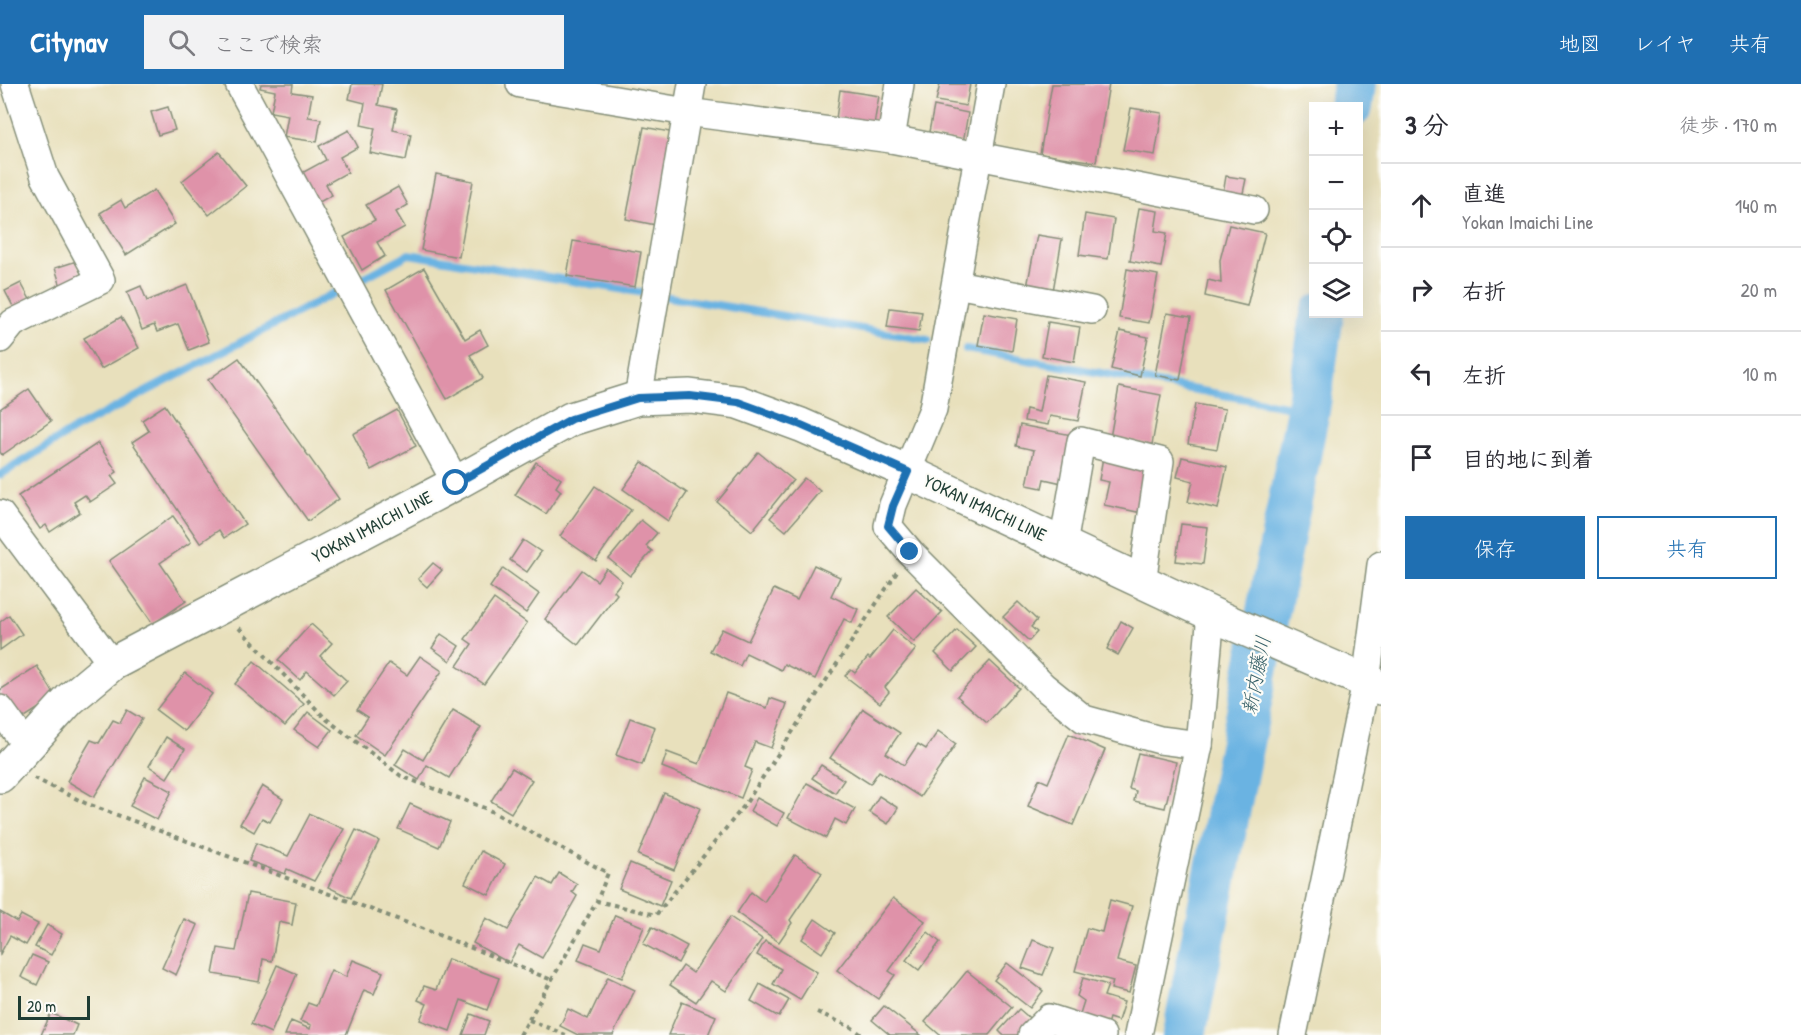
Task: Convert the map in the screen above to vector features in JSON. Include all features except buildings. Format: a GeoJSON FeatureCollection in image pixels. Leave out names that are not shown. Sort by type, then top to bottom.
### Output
{"type":"FeatureCollection","features":[{"type":"Feature","properties":{"kind":"main road","name":"YOKAN IMAICHI LINE"},"geometry":{"type":"LineString","coordinates":[[12,762],[70,699],[112,664],[456,483],[571,419],[638,398],[690,396],[738,402],[801,425],[908,472],[1216,617],[1364,681]]}},
{"type":"Feature","properties":{"kind":"street"},"geometry":{"type":"LineString","coordinates":[[0,339],[13,323],[101,280],[45,177],[15,84]]}},
{"type":"Feature","properties":{"kind":"street"},"geometry":{"type":"LineString","coordinates":[[239,84],[456,483]]}},
{"type":"Feature","properties":{"kind":"street"},"geometry":{"type":"LineString","coordinates":[[520,84],[687,112],[891,139],[1254,210]]}},
{"type":"Feature","properties":{"kind":"street"},"geometry":{"type":"LineString","coordinates":[[638,398],[692,84]]}},
{"type":"Feature","properties":{"kind":"street"},"geometry":{"type":"LineString","coordinates":[[891,139],[900,84]]}},
{"type":"Feature","properties":{"kind":"street"},"geometry":{"type":"LineString","coordinates":[[991,84],[980,156],[933,409],[893,506],[888,526],[910,552],[1043,686],[1084,719],[1160,740],[1199,745]]}},
{"type":"Feature","properties":{"kind":"street"},"geometry":{"type":"LineString","coordinates":[[956,284],[1092,310]]}},
{"type":"Feature","properties":{"kind":"street"},"geometry":{"type":"LineString","coordinates":[[1063,545],[1081,441],[1160,461],[1142,582]]}},
{"type":"Feature","properties":{"kind":"street"},"geometry":{"type":"LineString","coordinates":[[0,514],[112,664]]}},
{"type":"Feature","properties":{"kind":"street"},"geometry":{"type":"LineString","coordinates":[[1293,1035],[1364,681],[1381,566]]}},
{"type":"Feature","properties":{"kind":"street"},"geometry":{"type":"LineString","coordinates":[[1138,1035],[1199,745],[1216,617]]}},
{"type":"Feature","properties":{"kind":"street"},"geometry":{"type":"LineString","coordinates":[[0,709],[12,762]]}},
{"type":"Feature","properties":{"kind":"street"},"geometry":{"type":"LineString","coordinates":[[1032,1035],[1049,1018],[1102,1035]]}},
{"type":"Feature","properties":{"kind":"path"},"geometry":{"type":"LineString","coordinates":[[597,901],[656,915],[744,806],[910,552]]}},
{"type":"Feature","properties":{"kind":"path"},"geometry":{"type":"LineString","coordinates":[[219,608],[325,718],[401,776],[488,809],[608,873],[597,901],[520,1035]]}},
{"type":"Feature","properties":{"kind":"path"},"geometry":{"type":"LineString","coordinates":[[12,762],[85,803],[421,928],[552,980]]}},
{"type":"Feature","properties":{"kind":"path"},"geometry":{"type":"LineString","coordinates":[[817,1012],[851,1027],[862,1035]]}},
{"type":"Feature","properties":{"kind":"path"},"geometry":{"type":"LineString","coordinates":[[529,1020],[566,1035]]}},
{"type":"Feature","properties":{"kind":"waterway","name":"新内藤川"},"geometry":{"type":"LineString","coordinates":[[1352,102],[1354,84]]}},
{"type":"Feature","properties":{"kind":"waterway"},"geometry":{"type":"LineString","coordinates":[[0,475],[73,430],[409,254],[928,340]]}},
{"type":"Feature","properties":{"kind":"waterway","name":"新内藤川"},"geometry":{"type":"LineString","coordinates":[[1184,1035],[1308,410],[1321,318]]}},
{"type":"Feature","properties":{"kind":"waterway"},"geometry":{"type":"LineString","coordinates":[[966,349],[1308,410]]}},
{"type":"Feature","properties":{"kind":"route"},"geometry":{"type":"LineString","coordinates":[[456,483],[571,419],[638,398],[690,396],[738,402],[801,425],[908,472],[893,506],[888,526],[910,552]]}}]}
